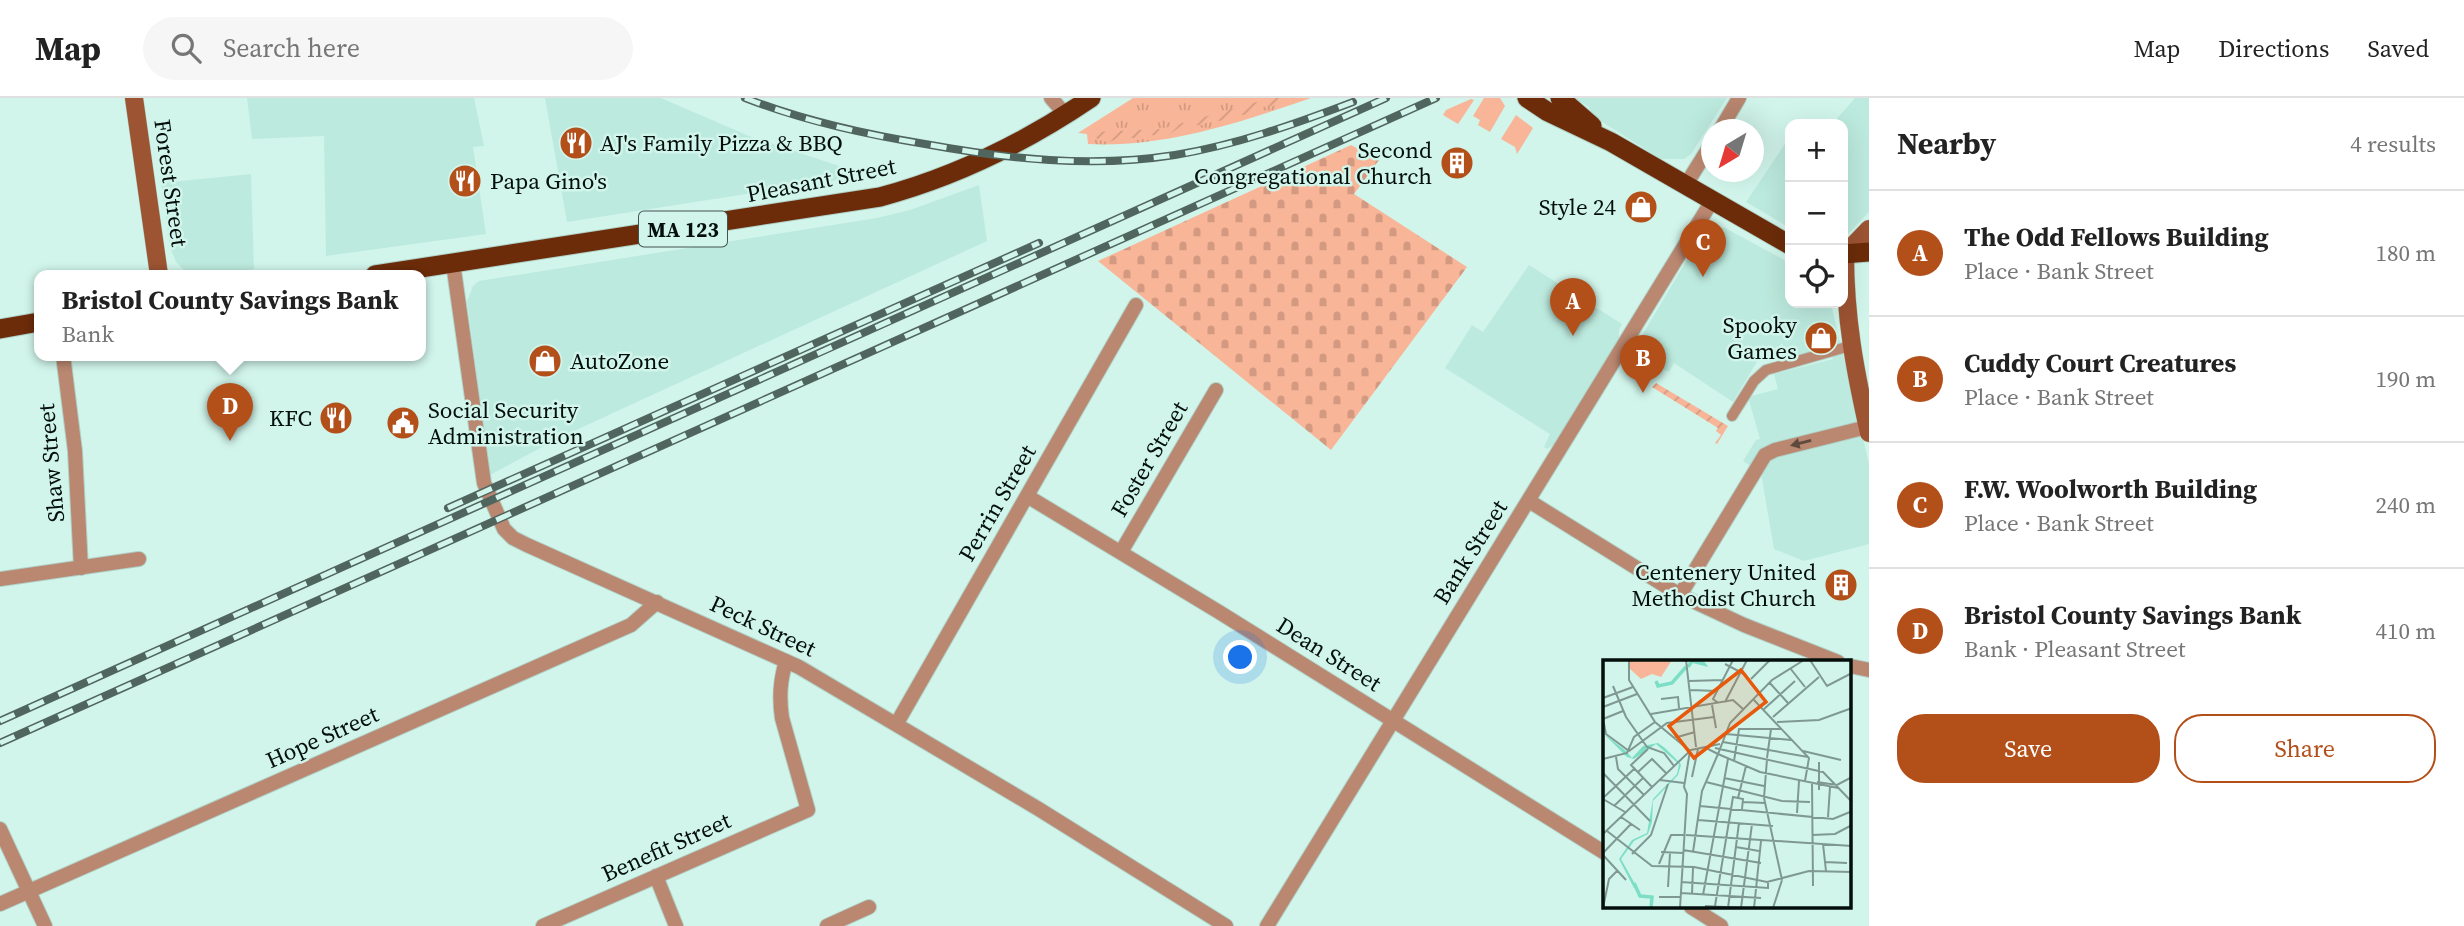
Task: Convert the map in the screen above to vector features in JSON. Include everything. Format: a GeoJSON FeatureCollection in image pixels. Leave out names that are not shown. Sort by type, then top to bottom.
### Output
{"type":"FeatureCollection","features":[{"type":"Feature","properties":{"kind":"highway","name":"Pleasant Street"},"geometry":{"type":"LineString","coordinates":[[408,270],[880,197],[922,185],[974,164],[1091,98]]}},
{"type":"Feature","properties":{"kind":"highway"},"geometry":{"type":"LineString","coordinates":[[1527,98],[1548,112],[1611,142],[1788,245]]}},
{"type":"Feature","properties":{"kind":"highway"},"geometry":{"type":"LineString","coordinates":[[1560,98],[1611,142]]}},
{"type":"Feature","properties":{"kind":"highway"},"geometry":{"type":"LineString","coordinates":[[1848,254],[1869,251]]}},
{"type":"Feature","properties":{"kind":"highway"},"geometry":{"type":"LineString","coordinates":[[0,329],[34,324]]}},
{"type":"Feature","properties":{"kind":"main road","name":"Forest Street"},"geometry":{"type":"LineString","coordinates":[[134,98],[158,270]]}},
{"type":"Feature","properties":{"kind":"main road"},"geometry":{"type":"LineString","coordinates":[[1848,250],[1869,229]]}},
{"type":"Feature","properties":{"kind":"main road"},"geometry":{"type":"LineString","coordinates":[[1847,308],[1850,346],[1868,430]]}},
{"type":"Feature","properties":{"kind":"street"},"geometry":{"type":"LineString","coordinates":[[1051,98],[1065,114]]}},
{"type":"Feature","properties":{"kind":"street"},"geometry":{"type":"LineString","coordinates":[[1727,119],[1740,98]]}},
{"type":"Feature","properties":{"kind":"street"},"geometry":{"type":"LineString","coordinates":[[1685,186],[1701,161]]}},
{"type":"Feature","properties":{"kind":"street","name":"Bank Street"},"geometry":{"type":"LineString","coordinates":[[1268,926],[1712,201]]}},
{"type":"Feature","properties":{"kind":"street","name":"Peck Street"},"geometry":{"type":"LineString","coordinates":[[453,263],[482,476],[500,523],[508,534],[786,661],[897,723],[1226,926]]}},
{"type":"Feature","properties":{"kind":"street","name":"Perrin Street"},"geometry":{"type":"LineString","coordinates":[[897,723],[1136,305]]}},
{"type":"Feature","properties":{"kind":"street"},"geometry":{"type":"LineString","coordinates":[[1732,416],[1754,381],[1766,370],[1850,346]]}},
{"type":"Feature","properties":{"kind":"street","name":"Shaw Street"},"geometry":{"type":"LineString","coordinates":[[64,361],[75,451],[81,568]]}},
{"type":"Feature","properties":{"kind":"street","name":"Foster Street"},"geometry":{"type":"LineString","coordinates":[[1121,552],[1216,390]]}},
{"type":"Feature","properties":{"kind":"street"},"geometry":{"type":"LineString","coordinates":[[1681,595],[1765,455],[1775,450],[1868,430]]}},
{"type":"Feature","properties":{"kind":"street","name":"Dean Street"},"geometry":{"type":"LineString","coordinates":[[1027,496],[1603,852]]}},
{"type":"Feature","properties":{"kind":"street"},"geometry":{"type":"LineString","coordinates":[[1529,502],[1681,595],[1744,625],[1834,660]]}},
{"type":"Feature","properties":{"kind":"street"},"geometry":{"type":"LineString","coordinates":[[0,579],[139,559]]}},
{"type":"Feature","properties":{"kind":"street","name":"Hope Street"},"geometry":{"type":"LineString","coordinates":[[0,904],[631,625],[657,602]]}},
{"type":"Feature","properties":{"kind":"street","name":"Benefit Street"},"geometry":{"type":"LineString","coordinates":[[543,926],[808,810],[782,718],[780,688],[786,661]]}},
{"type":"Feature","properties":{"kind":"street"},"geometry":{"type":"LineString","coordinates":[[0,829],[46,926]]}},
{"type":"Feature","properties":{"kind":"street"},"geometry":{"type":"LineString","coordinates":[[656,876],[677,926]]}},
{"type":"Feature","properties":{"kind":"street"},"geometry":{"type":"LineString","coordinates":[[827,926],[869,907]]}},
{"type":"Feature","properties":{"kind":"street"},"geometry":{"type":"LineString","coordinates":[[1693,908],[1721,926]]}},
{"type":"Feature","properties":{"kind":"shaded area"},"geometry":{"type":"Polygon","coordinates":[[[247,98],[474,98],[484,146],[473,147],[486,234],[326,256],[324,136],[252,139],[247,98]]]}},
{"type":"Feature","properties":{"kind":"shaded area"},"geometry":{"type":"Polygon","coordinates":[[[545,98],[661,98],[749,136],[845,168],[849,178],[567,222],[545,98]]]}},
{"type":"Feature","properties":{"kind":"shaded area"},"geometry":{"type":"Polygon","coordinates":[[[1574,98],[1727,98],[1714,119],[1701,119],[1701,138],[1691,154],[1684,159],[1661,159],[1591,115],[1589,107],[1574,98]]]}},
{"type":"Feature","properties":{"kind":"shaded area"},"geometry":{"type":"Polygon","coordinates":[[[1855,98],[1869,98],[1869,212],[1848,234],[1848,119],[1836,119],[1855,98]]]}},
{"type":"Feature","properties":{"kind":"shaded area"},"geometry":{"type":"Polygon","coordinates":[[[1785,144],[1785,225],[1746,202],[1759,182],[1764,182],[1764,175],[1785,144]]]}},
{"type":"Feature","properties":{"kind":"shaded area"},"geometry":{"type":"Polygon","coordinates":[[[251,174],[254,269],[184,270],[176,262],[170,247],[161,183],[251,174]]]}},
{"type":"Feature","properties":{"kind":"shaded area"},"geometry":{"type":"Polygon","coordinates":[[[979,185],[987,241],[561,437],[490,475],[467,301],[473,286],[479,281],[877,218],[910,210],[979,185]]]}},
{"type":"Feature","properties":{"kind":"shaded area"},"geometry":{"type":"Polygon","coordinates":[[[1709,227],[1725,228],[1785,260],[1785,308],[1832,308],[1869,464],[1869,544],[1804,561],[1774,549],[1761,473],[1743,461],[1756,440],[1760,439],[1748,397],[1778,389],[1774,374],[1833,359],[1830,347],[1787,358],[1782,343],[1770,359],[1762,353],[1733,402],[1674,363],[1669,372],[1631,354],[1704,231],[1709,227]]]}},
{"type":"Feature","properties":{"kind":"shaded area"},"geometry":{"type":"Polygon","coordinates":[[[1529,265],[1622,324],[1619,341],[1558,442],[1547,449],[1544,447],[1550,434],[1445,368],[1472,325],[1483,332],[1529,265]]]}},
{"type":"Feature","properties":{"kind":"green space"},"geometry":{"type":"Polygon","coordinates":[[[1133,98],[1311,98],[1230,124],[1173,138],[1088,144],[1087,134],[1078,133],[1133,98]]]}},
{"type":"Feature","properties":{"kind":"green space"},"geometry":{"type":"Polygon","coordinates":[[[1271,98],[1291,98],[1244,115],[1232,114],[1220,121],[1181,126],[1166,137],[1151,135],[1141,140],[1124,136],[1109,142],[1099,140],[1091,134],[1161,129],[1271,98]]]}},
{"type":"Feature","properties":{"kind":"green space"},"geometry":{"type":"Polygon","coordinates":[[[1484,98],[1500,98],[1505,106],[1490,132],[1478,125],[1480,120],[1473,116],[1484,98]]]}},
{"type":"Feature","properties":{"kind":"green space"},"geometry":{"type":"Polygon","coordinates":[[[1474,100],[1458,124],[1443,115],[1446,110],[1474,100]]]}},
{"type":"Feature","properties":{"kind":"green space"},"geometry":{"type":"Polygon","coordinates":[[[1516,115],[1533,128],[1517,154],[1515,147],[1501,139],[1516,115]]]}},
{"type":"Feature","properties":{"kind":"green space"},"geometry":{"type":"Polygon","coordinates":[[[1351,145],[1379,160],[1354,194],[1467,267],[1331,450],[1098,261],[1351,145]]]}},
{"type":"Feature","properties":{"kind":"green space"},"geometry":{"type":"Polygon","coordinates":[[[1656,383],[1728,426],[1717,444],[1715,443],[1721,435],[1716,431],[1718,428],[1652,387],[1656,383]]]}},
{"type":"Feature","properties":{"kind":"railway"},"geometry":{"type":"LineString","coordinates":[[745,98],[812,120],[879,136],[1018,158],[1081,161],[1144,159],[1198,151],[1265,133],[1353,102]]}},
{"type":"Feature","properties":{"kind":"railway"},"geometry":{"type":"LineString","coordinates":[[0,721],[1386,98]]}},
{"type":"Feature","properties":{"kind":"railway"},"geometry":{"type":"LineString","coordinates":[[0,743],[1436,98]]}},
{"type":"Feature","properties":{"kind":"railway"},"geometry":{"type":"LineString","coordinates":[[448,508],[1039,243]]}},
{"type":"Feature","properties":{"kind":"place","name":"AJ's Family Pizza & BBQ"},"geometry":{"type":"Point","coordinates":[576,143]}},
{"type":"Feature","properties":{"kind":"place","name":"Second Congregational Church"},"geometry":{"type":"Point","coordinates":[1457,163]}},
{"type":"Feature","properties":{"kind":"place","name":"Papa Gino's"},"geometry":{"type":"Point","coordinates":[465,181]}},
{"type":"Feature","properties":{"kind":"place","name":"Style 24"},"geometry":{"type":"Point","coordinates":[1641,207]}},
{"type":"Feature","properties":{"kind":"place","name":"F.W. Woolworth Building"},"geometry":{"type":"Point","coordinates":[1703,277]}},
{"type":"Feature","properties":{"kind":"place","name":"The Odd Fellows Building"},"geometry":{"type":"Point","coordinates":[1573,336]}},
{"type":"Feature","properties":{"kind":"place","name":"Spooky Games"},"geometry":{"type":"Point","coordinates":[1821,338]}},
{"type":"Feature","properties":{"kind":"place","name":"AutoZone"},"geometry":{"type":"Point","coordinates":[545,361]}},
{"type":"Feature","properties":{"kind":"place","name":"Cuddy Court Creatures"},"geometry":{"type":"Point","coordinates":[1643,393]}},
{"type":"Feature","properties":{"kind":"place","name":"KFC"},"geometry":{"type":"Point","coordinates":[336,418]}},
{"type":"Feature","properties":{"kind":"place","name":"Social Security Administration"},"geometry":{"type":"Point","coordinates":[403,423]}},
{"type":"Feature","properties":{"kind":"place","name":"Bristol County Savings Bank"},"geometry":{"type":"Point","coordinates":[230,441]}},
{"type":"Feature","properties":{"kind":"place","name":"Centenery United Methodist Church"},"geometry":{"type":"Point","coordinates":[1841,585]}}]}
